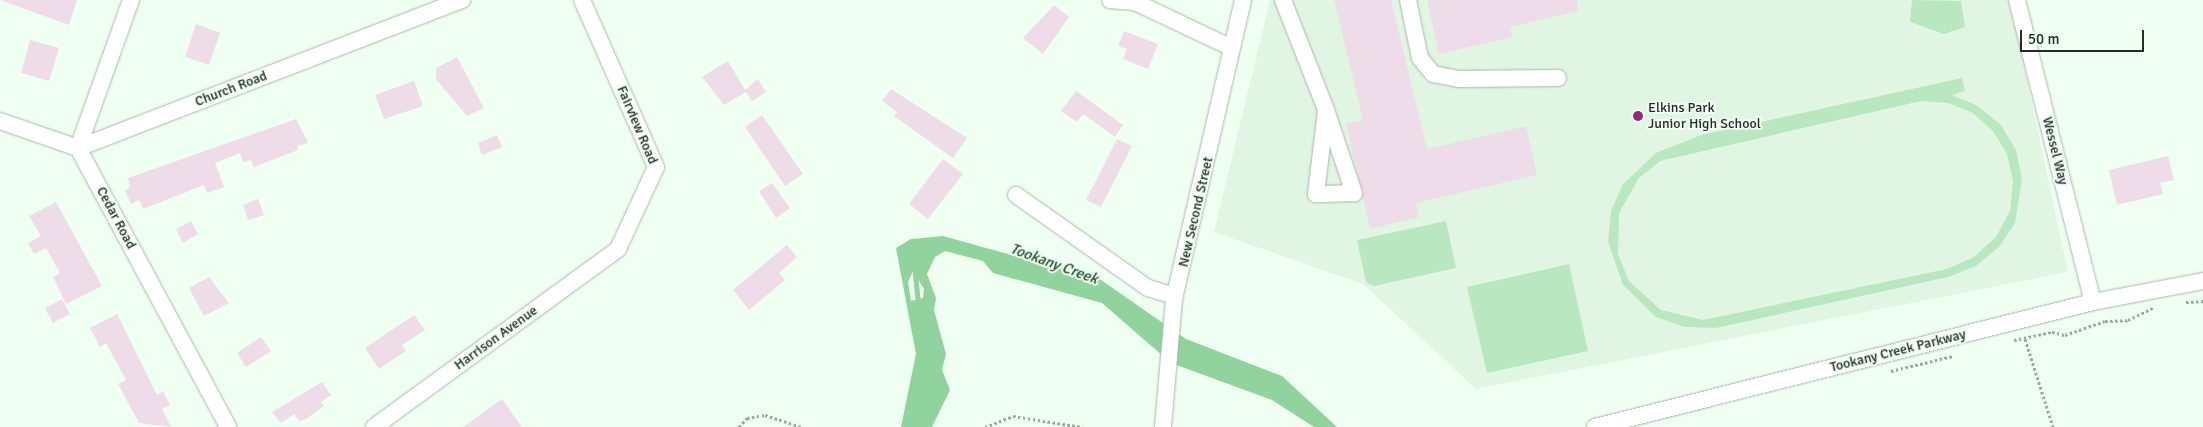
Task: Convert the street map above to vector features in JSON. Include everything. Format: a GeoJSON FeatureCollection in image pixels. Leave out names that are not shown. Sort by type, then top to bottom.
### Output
{"type":"FeatureCollection","features":[{"type":"Feature","properties":{"kind":"street"},"geometry":{"type":"LineString","coordinates":[[0,121],[78,148],[131,0]]}},
{"type":"Feature","properties":{"kind":"street","name":"Church Road"},"geometry":{"type":"LineString","coordinates":[[78,148],[462,0]]}},
{"type":"Feature","properties":{"kind":"street","name":"Fairview Road"},"geometry":{"type":"LineString","coordinates":[[582,0],[656,167],[618,249]]}},
{"type":"Feature","properties":{"kind":"street"},"geometry":{"type":"LineString","coordinates":[[1110,0],[1135,2],[1232,48]]}},
{"type":"Feature","properties":{"kind":"street","name":"New Second Street"},"geometry":{"type":"LineString","coordinates":[[1163,427],[1166,369],[1175,298],[1243,0]]}},
{"type":"Feature","properties":{"kind":"street"},"geometry":{"type":"LineString","coordinates":[[1282,0],[1326,110],[1354,193],[1316,194],[1326,110]]}},
{"type":"Feature","properties":{"kind":"street"},"geometry":{"type":"LineString","coordinates":[[1408,0],[1420,58],[1433,74],[1458,79],[1558,78]]}},
{"type":"Feature","properties":{"kind":"street","name":"Wessel Way"},"geometry":{"type":"LineString","coordinates":[[2017,0],[2093,302]]}},
{"type":"Feature","properties":{"kind":"street","name":"Cedar Road"},"geometry":{"type":"LineString","coordinates":[[78,148],[228,427]]}},
{"type":"Feature","properties":{"kind":"street"},"geometry":{"type":"LineString","coordinates":[[1016,195],[1148,288],[1175,298]]}},
{"type":"Feature","properties":{"kind":"street","name":"Harrison Avenue"},"geometry":{"type":"LineString","coordinates":[[374,427],[618,249]]}},
{"type":"Feature","properties":{"kind":"street","name":"Tookany Creek Parkway"},"geometry":{"type":"LineString","coordinates":[[1595,427],[1652,420],[2093,302],[2203,281]]}},
{"type":"Feature","properties":{"kind":"path"},"geometry":{"type":"LineString","coordinates":[[2026,340],[2053,427]]}},
{"type":"Feature","properties":{"kind":"path"},"geometry":{"type":"LineString","coordinates":[[739,427],[746,418],[766,415],[802,427]]}},
{"type":"Feature","properties":{"kind":"path"},"geometry":{"type":"LineString","coordinates":[[984,427],[1013,416],[1082,427]]}},
{"type":"Feature","properties":{"kind":"shaded area","name":"Elkins Park Junior High School"},"geometry":{"type":"Polygon","coordinates":[[[1270,0],[2010,0],[2068,272],[1476,389],[1363,284],[1214,232],[1270,0]]]}},
{"type":"Feature","properties":{"kind":"shaded area"},"geometry":{"type":"Polygon","coordinates":[[[1912,0],[1961,1],[1965,27],[1944,34],[1910,22],[1912,0]]]}},
{"type":"Feature","properties":{"kind":"shaded area"},"geometry":{"type":"Polygon","coordinates":[[[1962,78],[1965,91],[1952,95],[1978,106],[2001,125],[2016,150],[2022,179],[2015,223],[1999,247],[1976,266],[1948,277],[1716,328],[1685,327],[1656,317],[1623,285],[1608,242],[1611,211],[1623,184],[1656,153],[1701,135],[1962,78]],[[1921,101],[1660,161],[1639,178],[1619,213],[1618,254],[1629,281],[1661,310],[1703,320],[1947,269],[1974,257],[1996,237],[2010,211],[2013,181],[2007,154],[1993,131],[1973,113],[1948,103],[1921,101]]]}},
{"type":"Feature","properties":{"kind":"shaded area"},"geometry":{"type":"Polygon","coordinates":[[[1446,221],[1456,268],[1374,286],[1366,282],[1357,240],[1446,221]]]}},
{"type":"Feature","properties":{"kind":"shaded area"},"geometry":{"type":"Polygon","coordinates":[[[943,236],[1101,280],[1186,339],[1282,376],[1337,427],[1314,427],[1272,400],[1171,363],[1102,303],[993,273],[983,261],[945,251],[935,257],[927,274],[936,298],[934,310],[946,354],[942,370],[950,390],[932,427],[901,427],[916,354],[896,248],[911,239],[943,236]],[[913,271],[908,282],[911,301],[923,298],[924,289],[913,271]]]}},
{"type":"Feature","properties":{"kind":"shaded area"},"geometry":{"type":"Polygon","coordinates":[[[1569,264],[1588,351],[1487,373],[1467,287],[1569,264]]]}},
{"type":"Feature","properties":{"kind":"building"},"geometry":{"type":"Polygon","coordinates":[[[0,0],[77,0],[69,25],[0,0]]]}},
{"type":"Feature","properties":{"kind":"building"},"geometry":{"type":"Polygon","coordinates":[[[1334,0],[1391,0],[1427,149],[1526,126],[1537,175],[1416,203],[1419,217],[1370,229],[1346,124],[1363,120],[1334,0]]]}},
{"type":"Feature","properties":{"kind":"building"},"geometry":{"type":"Polygon","coordinates":[[[1427,0],[1577,0],[1579,11],[1510,27],[1512,37],[1439,54],[1427,0]]]}},
{"type":"Feature","properties":{"kind":"building"},"geometry":{"type":"Polygon","coordinates":[[[1054,5],[1069,17],[1043,54],[1023,38],[1054,5]]]}},
{"type":"Feature","properties":{"kind":"building"},"geometry":{"type":"Polygon","coordinates":[[[196,24],[220,33],[209,65],[185,57],[196,24]]]}},
{"type":"Feature","properties":{"kind":"building"},"geometry":{"type":"Polygon","coordinates":[[[1124,31],[1158,44],[1148,69],[1123,59],[1127,49],[1118,46],[1124,31]]]}},
{"type":"Feature","properties":{"kind":"building"},"geometry":{"type":"Polygon","coordinates":[[[30,40],[59,48],[49,81],[21,73],[30,40]]]}},
{"type":"Feature","properties":{"kind":"building"},"geometry":{"type":"Polygon","coordinates":[[[457,57],[484,108],[467,116],[436,79],[436,68],[457,57]]]}},
{"type":"Feature","properties":{"kind":"building"},"geometry":{"type":"Polygon","coordinates":[[[728,61],[745,90],[758,79],[766,92],[752,101],[746,92],[724,105],[702,77],[728,61]]]}},
{"type":"Feature","properties":{"kind":"building"},"geometry":{"type":"Polygon","coordinates":[[[414,81],[423,106],[384,119],[375,95],[414,81]]]}},
{"type":"Feature","properties":{"kind":"building"},"geometry":{"type":"Polygon","coordinates":[[[891,89],[967,138],[953,158],[894,116],[897,112],[882,101],[891,89]]]}},
{"type":"Feature","properties":{"kind":"building"},"geometry":{"type":"Polygon","coordinates":[[[1076,91],[1123,125],[1115,137],[1083,114],[1077,122],[1061,111],[1076,91]]]}},
{"type":"Feature","properties":{"kind":"building"},"geometry":{"type":"Polygon","coordinates":[[[762,115],[803,174],[785,186],[745,127],[762,115]]]}},
{"type":"Feature","properties":{"kind":"building"},"geometry":{"type":"Polygon","coordinates":[[[296,119],[308,143],[297,146],[298,150],[254,167],[251,160],[243,162],[240,153],[215,163],[224,187],[207,193],[204,185],[143,209],[139,200],[131,204],[125,190],[130,188],[128,178],[296,119]]]}},
{"type":"Feature","properties":{"kind":"building"},"geometry":{"type":"Polygon","coordinates":[[[497,135],[502,147],[482,155],[478,143],[497,135]]]}},
{"type":"Feature","properties":{"kind":"building"},"geometry":{"type":"Polygon","coordinates":[[[1117,139],[1132,146],[1101,207],[1086,200],[1117,139]]]}},
{"type":"Feature","properties":{"kind":"building"},"geometry":{"type":"Polygon","coordinates":[[[2168,156],[2174,180],[2160,183],[2163,194],[2117,205],[2109,170],[2168,156]]]}},
{"type":"Feature","properties":{"kind":"building"},"geometry":{"type":"Polygon","coordinates":[[[943,159],[963,174],[928,219],[909,204],[943,159]]]}},
{"type":"Feature","properties":{"kind":"building"},"geometry":{"type":"Polygon","coordinates":[[[772,183],[790,208],[776,218],[759,191],[772,183]]]}},
{"type":"Feature","properties":{"kind":"building"},"geometry":{"type":"Polygon","coordinates":[[[258,199],[264,215],[248,220],[243,205],[258,199]]]}},
{"type":"Feature","properties":{"kind":"building"},"geometry":{"type":"Polygon","coordinates":[[[56,202],[102,286],[66,304],[53,277],[60,273],[46,248],[34,254],[28,243],[41,236],[29,216],[56,202]]]}},
{"type":"Feature","properties":{"kind":"building"},"geometry":{"type":"Polygon","coordinates":[[[191,221],[198,234],[183,243],[176,229],[191,221]]]}},
{"type":"Feature","properties":{"kind":"building"},"geometry":{"type":"Polygon","coordinates":[[[787,245],[797,257],[779,273],[785,280],[749,310],[733,290],[787,245]]]}},
{"type":"Feature","properties":{"kind":"building"},"geometry":{"type":"Polygon","coordinates":[[[209,277],[229,303],[204,316],[189,288],[209,277]]]}},
{"type":"Feature","properties":{"kind":"building"},"geometry":{"type":"Polygon","coordinates":[[[62,299],[70,314],[53,323],[45,308],[62,299]]]}},
{"type":"Feature","properties":{"kind":"building"},"geometry":{"type":"Polygon","coordinates":[[[117,314],[157,395],[163,391],[170,405],[162,409],[171,427],[139,423],[118,384],[126,380],[106,343],[100,347],[90,328],[117,314]]]}},
{"type":"Feature","properties":{"kind":"building"},"geometry":{"type":"Polygon","coordinates":[[[414,315],[425,330],[402,345],[406,351],[379,369],[365,348],[414,315]]]}},
{"type":"Feature","properties":{"kind":"building"},"geometry":{"type":"Polygon","coordinates":[[[261,337],[271,351],[246,367],[237,353],[261,337]]]}},
{"type":"Feature","properties":{"kind":"building"},"geometry":{"type":"Polygon","coordinates":[[[322,382],[331,395],[321,402],[324,406],[306,419],[299,421],[294,414],[281,423],[272,412],[322,382]]]}},
{"type":"Feature","properties":{"kind":"building"},"geometry":{"type":"Polygon","coordinates":[[[502,399],[522,427],[463,427],[502,399]]]}},
{"type":"Feature","properties":{"kind":"waterway","name":"Tookany Creek"},"geometry":{"type":"LineString","coordinates":[[914,265],[918,303]]}},
{"type":"Feature","properties":{"kind":"place","name":"Elkins Park Junior High School"},"geometry":{"type":"Point","coordinates":[1638,116]}}]}
